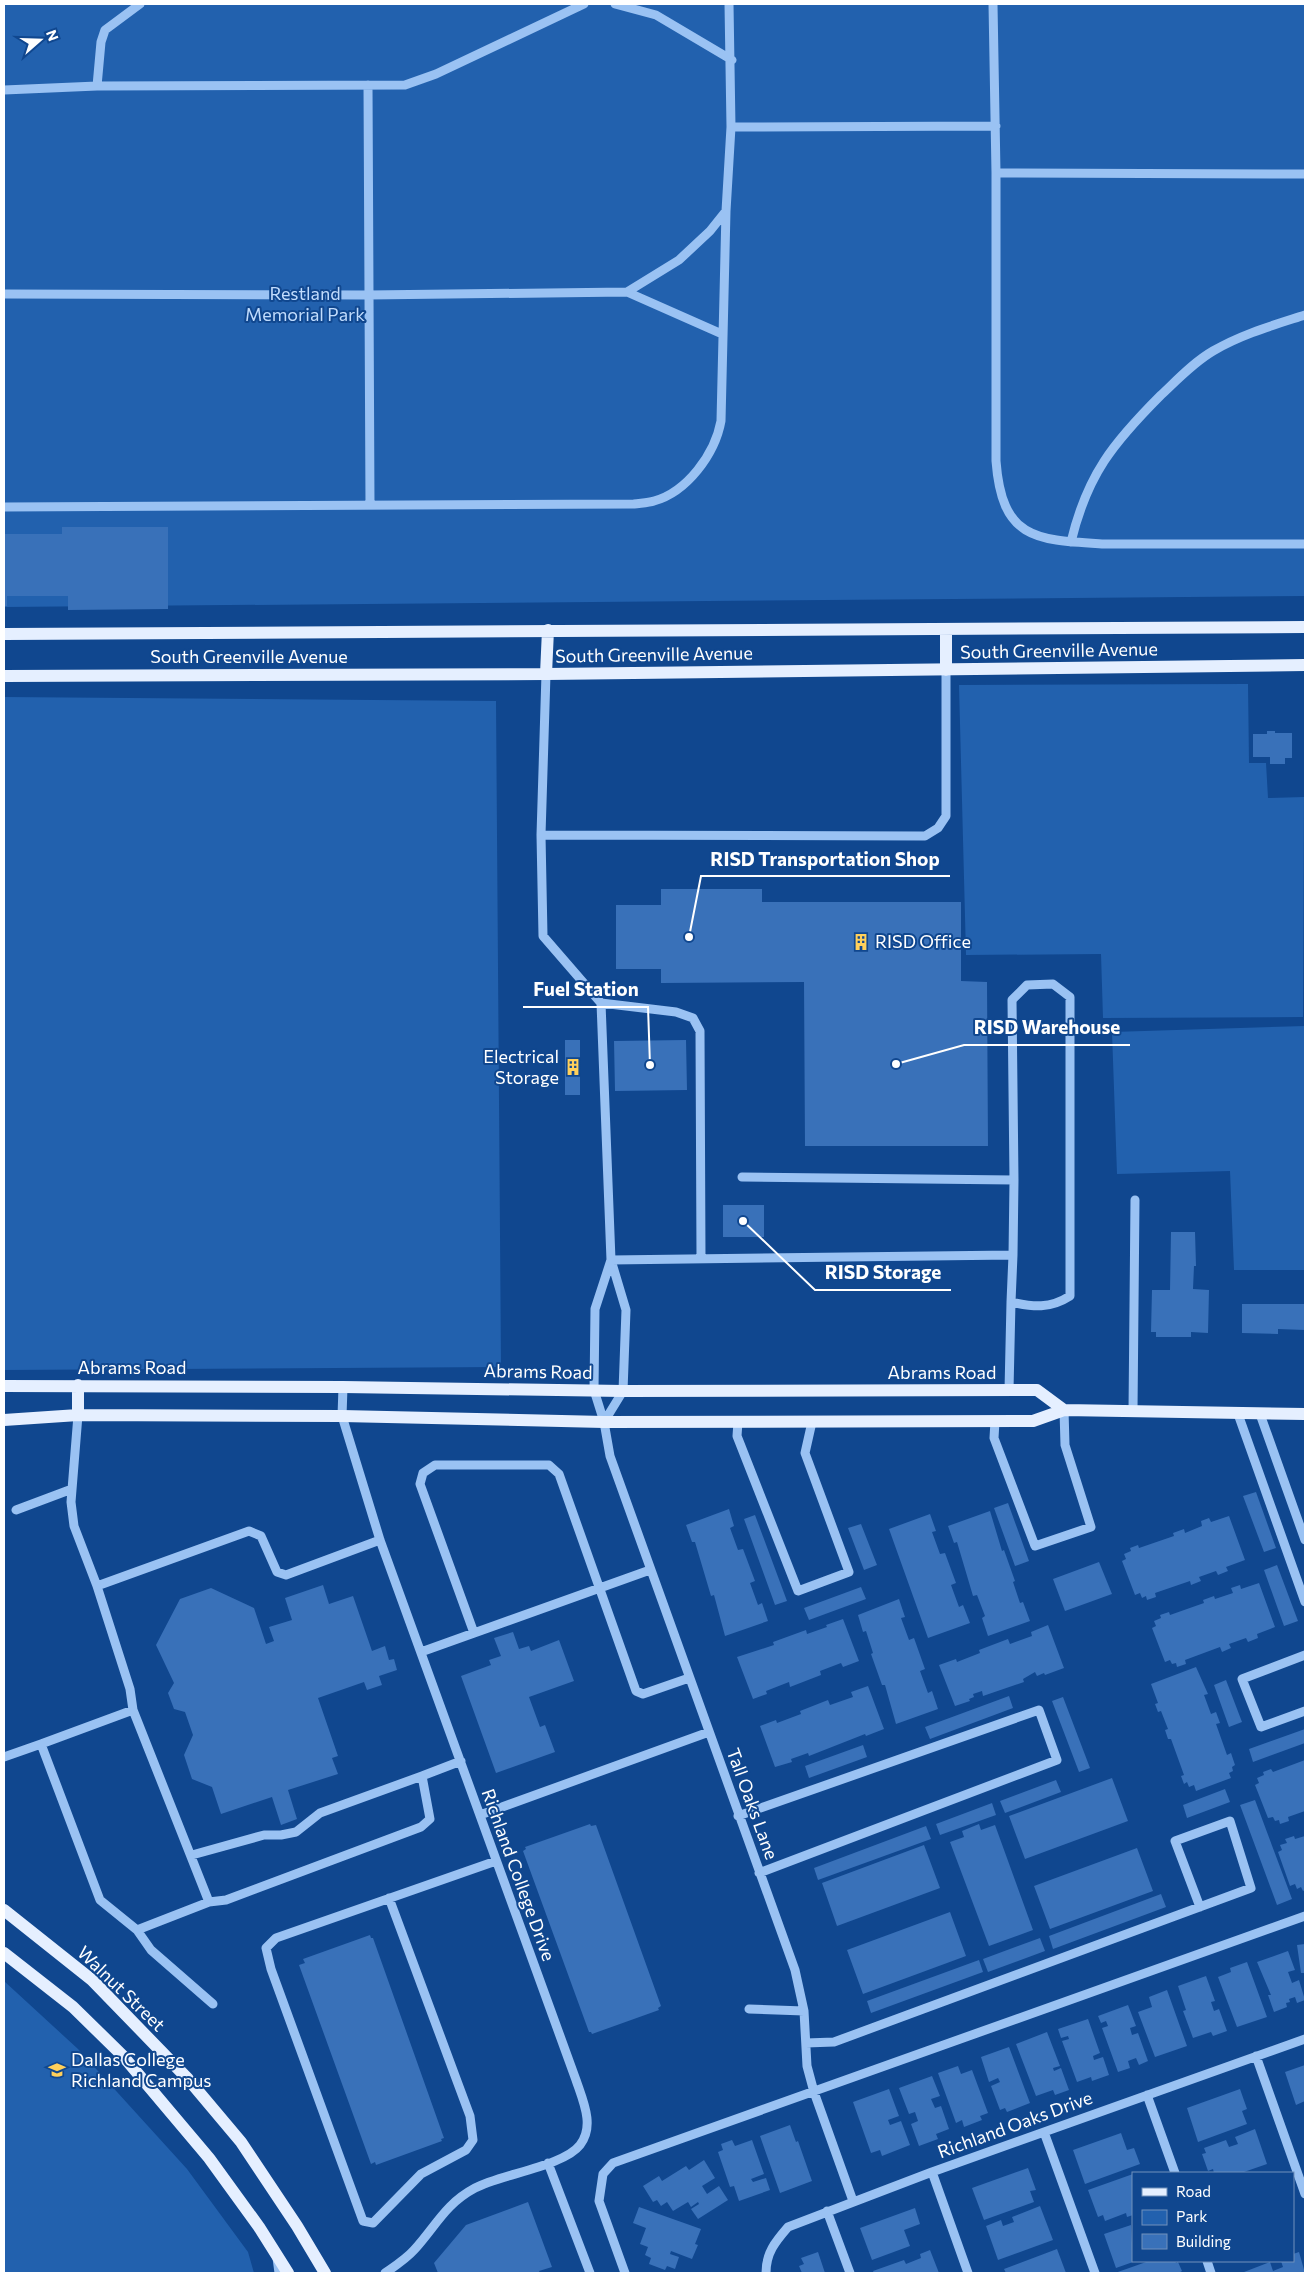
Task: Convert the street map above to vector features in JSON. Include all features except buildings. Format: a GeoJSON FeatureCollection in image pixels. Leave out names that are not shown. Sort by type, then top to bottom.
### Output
{"type":"FeatureCollection","features":[{"type":"Feature","properties":{"kind":"main road","name":"South Greenville Avenue"},"geometry":{"type":"LineString","coordinates":[[4,634],[1305,627]]}},
{"type":"Feature","properties":{"kind":"main road"},"geometry":{"type":"LineString","coordinates":[[946,629],[946,670]]}},
{"type":"Feature","properties":{"kind":"main road"},"geometry":{"type":"LineString","coordinates":[[546,674],[548,630]]}},
{"type":"Feature","properties":{"kind":"main road","name":"South Greenville Avenue"},"geometry":{"type":"LineString","coordinates":[[4,676],[546,674],[1305,665]]}},
{"type":"Feature","properties":{"kind":"main road"},"geometry":{"type":"LineString","coordinates":[[78,1385],[78,1415]]}},
{"type":"Feature","properties":{"kind":"main road","name":"Abrams Road"},"geometry":{"type":"LineString","coordinates":[[4,1386],[343,1387],[623,1391],[1037,1390],[1064,1410]]}},
{"type":"Feature","properties":{"kind":"main road"},"geometry":{"type":"LineString","coordinates":[[4,1420],[78,1415],[342,1416],[604,1422],[1033,1422],[1064,1410],[1305,1414]]}},
{"type":"Feature","properties":{"kind":"main road","name":"Walnut Street"},"geometry":{"type":"LineString","coordinates":[[4,1910],[92,1980],[188,2079],[240,2142],[297,2226],[325,2273]]}},
{"type":"Feature","properties":{"kind":"main road"},"geometry":{"type":"LineString","coordinates":[[4,1953],[73,2007],[123,2056],[209,2158],[288,2273]]}},
{"type":"Feature","properties":{"kind":"street"},"geometry":{"type":"LineString","coordinates":[[96,86],[101,42],[105,30],[140,4]]}},
{"type":"Feature","properties":{"kind":"street"},"geometry":{"type":"LineString","coordinates":[[4,90],[96,86],[405,85],[420,81],[584,4]]}},
{"type":"Feature","properties":{"kind":"street"},"geometry":{"type":"LineString","coordinates":[[615,4],[656,16],[732,60]]}},
{"type":"Feature","properties":{"kind":"street"},"geometry":{"type":"LineString","coordinates":[[4,507],[634,504],[654,502],[668,494],[706,461],[721,421],[726,211],[731,127],[732,60],[729,4]]}},
{"type":"Feature","properties":{"kind":"street"},"geometry":{"type":"LineString","coordinates":[[993,4],[996,126],[998,479],[1002,498],[1015,523],[1026,532],[1072,542],[1104,544],[1305,544]]}},
{"type":"Feature","properties":{"kind":"street"},"geometry":{"type":"LineString","coordinates":[[368,85],[370,505]]}},
{"type":"Feature","properties":{"kind":"street"},"geometry":{"type":"LineString","coordinates":[[731,127],[996,126]]}},
{"type":"Feature","properties":{"kind":"street"},"geometry":{"type":"LineString","coordinates":[[996,174],[1305,174]]}},
{"type":"Feature","properties":{"kind":"street"},"geometry":{"type":"LineString","coordinates":[[627,292],[662,272],[678,260],[710,231],[726,211]]}},
{"type":"Feature","properties":{"kind":"street"},"geometry":{"type":"LineString","coordinates":[[4,294],[369,295],[627,292],[722,334]]}},
{"type":"Feature","properties":{"kind":"street"},"geometry":{"type":"LineString","coordinates":[[1072,542],[1083,499],[1106,457],[1125,433],[1174,382],[1212,352],[1232,340],[1305,315]]}},
{"type":"Feature","properties":{"kind":"street"},"geometry":{"type":"LineString","coordinates":[[541,836],[924,836],[938,828],[946,816],[946,670]]}},
{"type":"Feature","properties":{"kind":"street"},"geometry":{"type":"LineString","coordinates":[[546,674],[541,836],[542,936],[601,1004],[611,1260],[626,1310],[623,1391],[604,1422]]}},
{"type":"Feature","properties":{"kind":"street"},"geometry":{"type":"LineString","coordinates":[[1009,1390],[1011,1302],[1013,1255],[1014,1180],[1012,1000],[1027,985],[1053,984],[1070,997],[1070,1296],[1057,1304],[1028,1306],[1011,1302]]}},
{"type":"Feature","properties":{"kind":"street"},"geometry":{"type":"LineString","coordinates":[[601,1004],[676,1012],[693,1018],[700,1030],[700,1258]]}},
{"type":"Feature","properties":{"kind":"street"},"geometry":{"type":"LineString","coordinates":[[742,1176],[1014,1180]]}},
{"type":"Feature","properties":{"kind":"street"},"geometry":{"type":"LineString","coordinates":[[1133,1411],[1135,1200]]}},
{"type":"Feature","properties":{"kind":"street"},"geometry":{"type":"LineString","coordinates":[[611,1260],[1013,1255]]}},
{"type":"Feature","properties":{"kind":"street","name":"Tall Oaks Lane"},"geometry":{"type":"LineString","coordinates":[[611,1260],[595,1309],[594,1390],[604,1422],[610,1456],[794,1970],[804,2011],[807,2066],[814,2092],[853,2201]]}},
{"type":"Feature","properties":{"kind":"street","name":"Richland College Drive"},"geometry":{"type":"LineString","coordinates":[[343,1387],[342,1416],[380,1540],[576,2080],[589,2125],[580,2145],[568,2155],[503,2176],[475,2189],[445,2210],[400,2269],[385,2273]]}},
{"type":"Feature","properties":{"kind":"street"},"geometry":{"type":"LineString","coordinates":[[995,1421],[994,1438],[1035,1546],[1091,1527],[1065,1444],[1064,1410]]}},
{"type":"Feature","properties":{"kind":"street"},"geometry":{"type":"LineString","coordinates":[[1238,1414],[1305,1602]]}},
{"type":"Feature","properties":{"kind":"street"},"geometry":{"type":"LineString","coordinates":[[1260,1414],[1305,1540]]}},
{"type":"Feature","properties":{"kind":"street"},"geometry":{"type":"LineString","coordinates":[[78,1415],[71,1502],[74,1526],[97,1586],[130,1689],[133,1710],[209,1902]]}},
{"type":"Feature","properties":{"kind":"street"},"geometry":{"type":"LineString","coordinates":[[738,1422],[738,1436],[798,1592],[849,1572],[805,1453],[812,1422]]}},
{"type":"Feature","properties":{"kind":"street"},"geometry":{"type":"LineString","coordinates":[[474,1633],[420,1484],[423,1473],[430,1467],[549,1465],[554,1467],[559,1474],[636,1691],[643,1694],[689,1678]]}},
{"type":"Feature","properties":{"kind":"street"},"geometry":{"type":"LineString","coordinates":[[16,1510],[72,1490]]}},
{"type":"Feature","properties":{"kind":"street"},"geometry":{"type":"LineString","coordinates":[[97,1586],[250,1531],[261,1536],[277,1572],[286,1574],[380,1540]]}},
{"type":"Feature","properties":{"kind":"street"},"geometry":{"type":"LineString","coordinates":[[421,1652],[650,1570]]}},
{"type":"Feature","properties":{"kind":"street"},"geometry":{"type":"LineString","coordinates":[[1305,1655],[1242,1679],[1260,1727],[1305,1712]]}},
{"type":"Feature","properties":{"kind":"street"},"geometry":{"type":"LineString","coordinates":[[4,1757],[133,1710]]}},
{"type":"Feature","properties":{"kind":"street"},"geometry":{"type":"LineString","coordinates":[[738,1816],[1038,1710],[1057,1760],[759,1873]]}},
{"type":"Feature","properties":{"kind":"street"},"geometry":{"type":"LineString","coordinates":[[480,1815],[709,1732]]}},
{"type":"Feature","properties":{"kind":"street"},"geometry":{"type":"LineString","coordinates":[[41,1744],[100,1900],[137,1930],[151,1950],[213,2004]]}},
{"type":"Feature","properties":{"kind":"street"},"geometry":{"type":"LineString","coordinates":[[192,1856],[264,1835],[281,1835],[296,1832],[320,1813],[461,1762]]}},
{"type":"Feature","properties":{"kind":"street"},"geometry":{"type":"LineString","coordinates":[[137,1930],[209,1902],[226,1900],[422,1827],[430,1818],[422,1776]]}},
{"type":"Feature","properties":{"kind":"street"},"geometry":{"type":"LineString","coordinates":[[806,2043],[834,2042],[1200,1907],[1251,1888],[1230,1821],[1175,1841],[1200,1907]]}},
{"type":"Feature","properties":{"kind":"street"},"geometry":{"type":"LineString","coordinates":[[389,1898],[470,2116],[473,2140],[466,2150],[421,2174],[373,2223],[363,2221],[271,1968],[266,1948],[276,1938],[389,1898],[496,1861]]}},
{"type":"Feature","properties":{"kind":"street"},"geometry":{"type":"LineString","coordinates":[[625,2273],[599,2201],[603,2174],[613,2163],[1305,1916]]}},
{"type":"Feature","properties":{"kind":"street"},"geometry":{"type":"LineString","coordinates":[[749,2009],[804,2011]]}},
{"type":"Feature","properties":{"kind":"street","name":"Richland Oaks Drive"},"geometry":{"type":"LineString","coordinates":[[766,2273],[766,2259],[775,2242],[788,2227],[932,2172],[1305,2039]]}},
{"type":"Feature","properties":{"kind":"street"},"geometry":{"type":"LineString","coordinates":[[1256,2056],[1305,2194]]}},
{"type":"Feature","properties":{"kind":"street"},"geometry":{"type":"LineString","coordinates":[[1147,2095],[1175,2172]]}},
{"type":"Feature","properties":{"kind":"street"},"geometry":{"type":"LineString","coordinates":[[1044,2132],[1095,2273]]}},
{"type":"Feature","properties":{"kind":"street"},"geometry":{"type":"LineString","coordinates":[[548,2162],[590,2273]]}},
{"type":"Feature","properties":{"kind":"street"},"geometry":{"type":"LineString","coordinates":[[932,2172],[968,2273]]}},
{"type":"Feature","properties":{"kind":"street"},"geometry":{"type":"LineString","coordinates":[[828,2211],[850,2273]]}},
{"type":"Feature","properties":{"kind":"street"},"geometry":{"type":"LineString","coordinates":[[276,2253],[278,2273]]}},
{"type":"Feature","properties":{"kind":"green space","name":"Restland Memorial Park"},"geometry":{"type":"Polygon","coordinates":[[[4,4],[1305,4],[1305,596],[4,607],[4,4]]]}},
{"type":"Feature","properties":{"kind":"green space"},"geometry":{"type":"Polygon","coordinates":[[[1248,684],[1249,763],[1266,763],[1268,798],[1304,797],[1303,1017],[1103,1018],[1101,954],[966,955],[959,685],[1248,684]]]}},
{"type":"Feature","properties":{"kind":"green space"},"geometry":{"type":"Polygon","coordinates":[[[4,697],[496,701],[501,1367],[4,1370],[4,697]]]}},
{"type":"Feature","properties":{"kind":"green space"},"geometry":{"type":"Polygon","coordinates":[[[1305,1026],[1305,1270],[1234,1270],[1230,1171],[1117,1174],[1112,1032],[1305,1026]]]}},
{"type":"Feature","properties":{"kind":"green space","name":"Dallas College Richland Campus"},"geometry":{"type":"Polygon","coordinates":[[[4,1981],[78,2049],[187,2169],[248,2252],[254,2273],[4,2273],[4,1981]]]}},
{"type":"Feature","properties":{"kind":"place","name":"RISD Transportation Shop"},"geometry":{"type":"Point","coordinates":[689,937]}},
{"type":"Feature","properties":{"kind":"place","name":"RISD Office"},"geometry":{"type":"Point","coordinates":[861,942]}},
{"type":"Feature","properties":{"kind":"place","name":"RISD Warehouse"},"geometry":{"type":"Point","coordinates":[896,1064]}},
{"type":"Feature","properties":{"kind":"place","name":"Fuel Station"},"geometry":{"type":"Point","coordinates":[650,1065]}},
{"type":"Feature","properties":{"kind":"place","name":"Electrical Storage"},"geometry":{"type":"Point","coordinates":[573,1067]}},
{"type":"Feature","properties":{"kind":"place","name":"RISD Storage"},"geometry":{"type":"Point","coordinates":[743,1221]}},
{"type":"Feature","properties":{"kind":"place","name":"Dallas College Richland Campus"},"geometry":{"type":"Point","coordinates":[57,2070]}}]}
